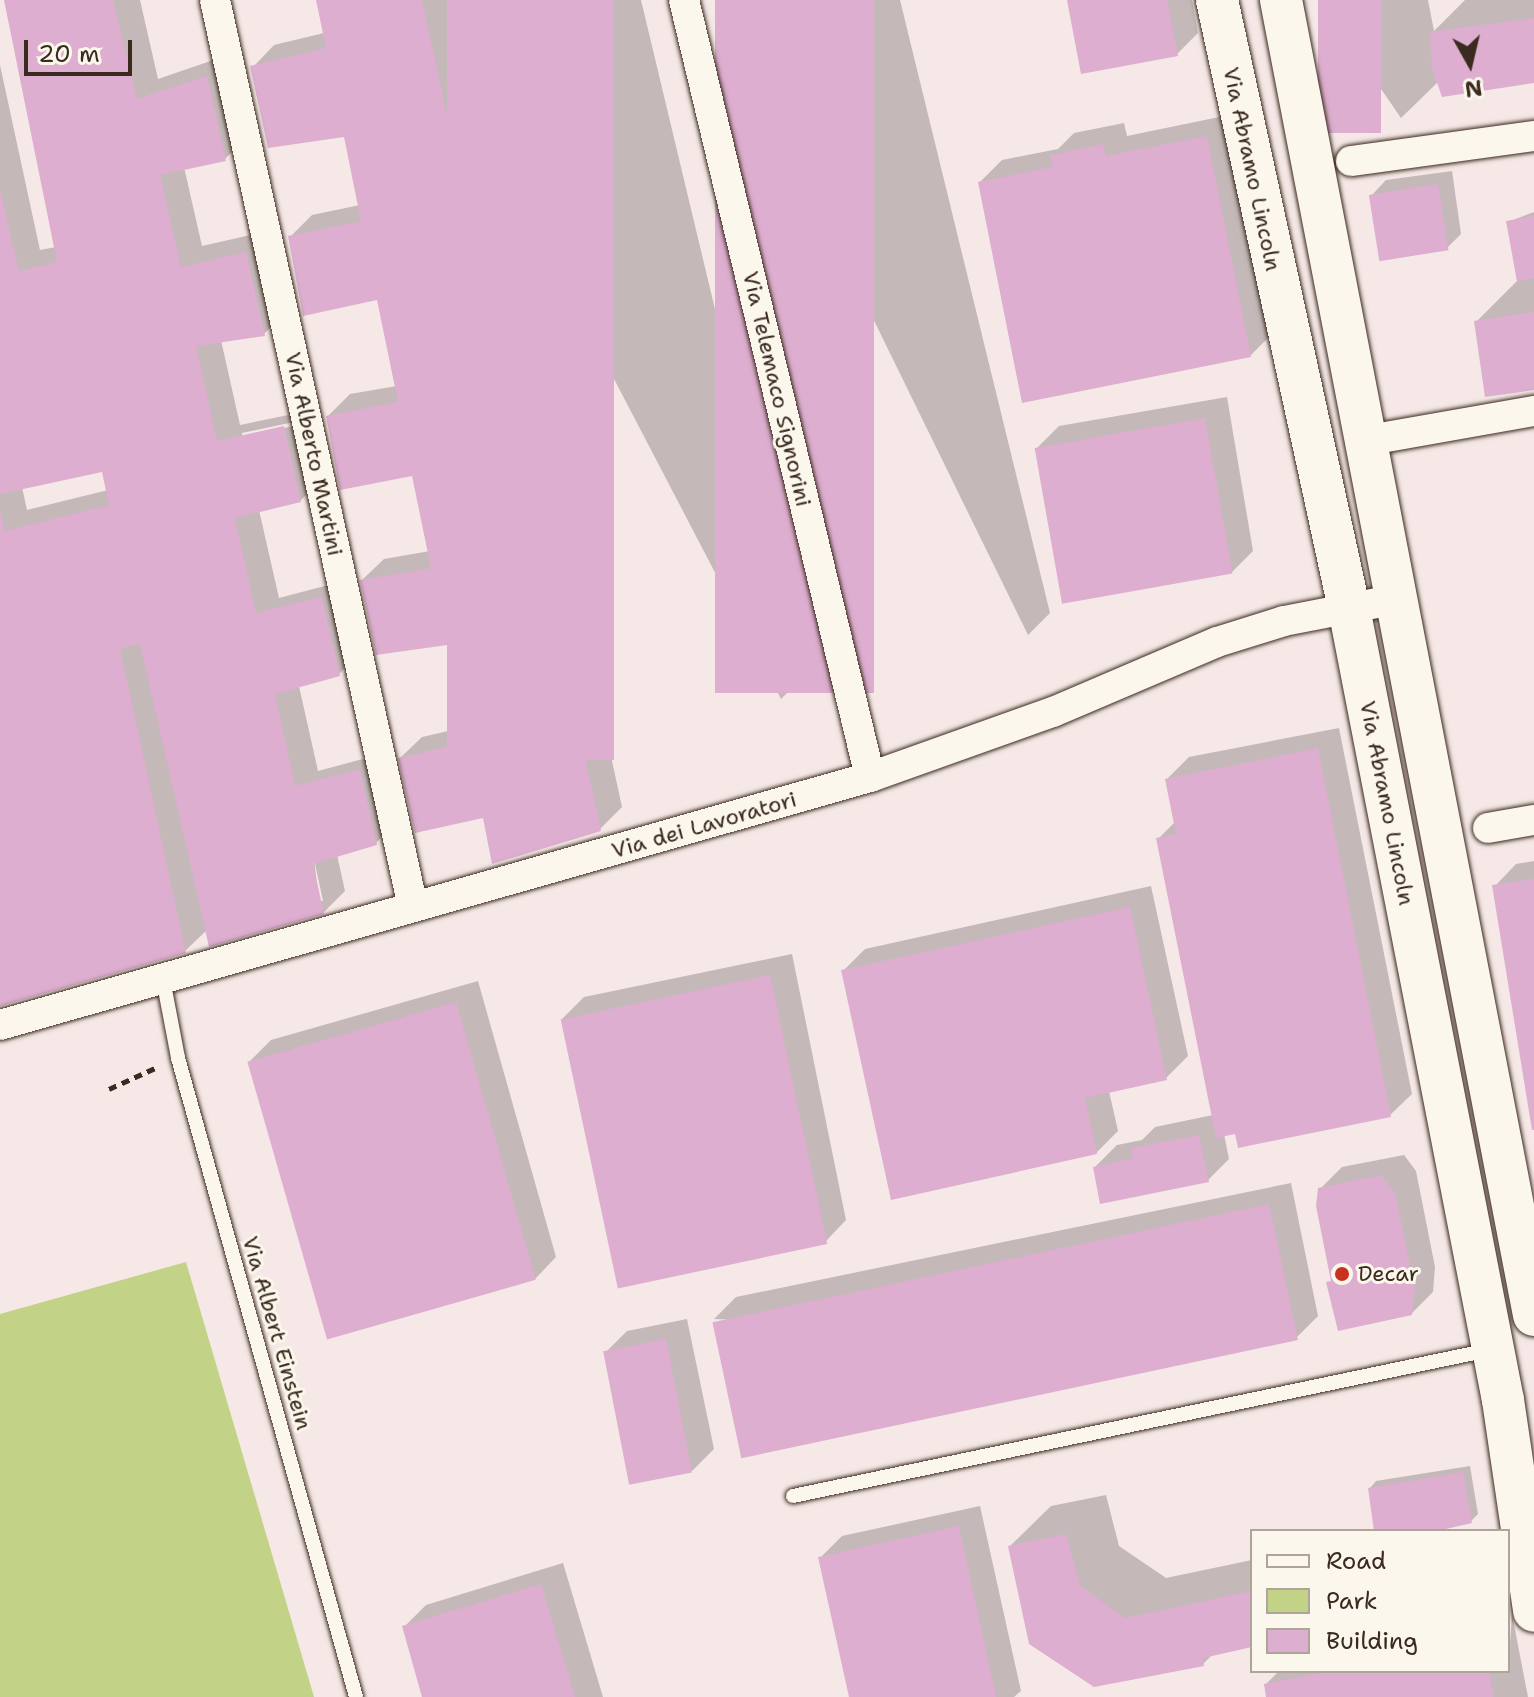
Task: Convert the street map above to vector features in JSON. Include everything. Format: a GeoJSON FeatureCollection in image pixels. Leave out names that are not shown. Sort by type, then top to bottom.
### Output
{"type":"FeatureCollection","features":[{"type":"Feature","properties":{"kind":"main road","name":"Via Abramo Lincoln"},"geometry":{"type":"LineString","coordinates":[[1217,0],[1267,243],[1349,608],[1493,1349],[1534,1611]]}},
{"type":"Feature","properties":{"kind":"main road"},"geometry":{"type":"LineString","coordinates":[[1281,0],[1369,440],[1534,1315]]}},
{"type":"Feature","properties":{"kind":"main road"},"geometry":{"type":"LineString","coordinates":[[1267,243],[1294,278],[1324,398],[1369,440]]}},
{"type":"Feature","properties":{"kind":"street","name":"Via Alberto Martini"},"geometry":{"type":"LineString","coordinates":[[215,0],[413,907]]}},
{"type":"Feature","properties":{"kind":"street","name":"Via Telemaco Signorini"},"geometry":{"type":"LineString","coordinates":[[684,0],[870,777]]}},
{"type":"Feature","properties":{"kind":"street"},"geometry":{"type":"LineString","coordinates":[[1351,161],[1534,136]]}},
{"type":"Feature","properties":{"kind":"street"},"geometry":{"type":"LineString","coordinates":[[1369,440],[1534,411]]}},
{"type":"Feature","properties":{"kind":"street","name":"Via dei Lavoratori"},"geometry":{"type":"LineString","coordinates":[[0,1025],[870,777],[1027,722],[1217,642],[1284,621],[1397,599]]}},
{"type":"Feature","properties":{"kind":"street"},"geometry":{"type":"LineString","coordinates":[[1488,828],[1534,820]]}},
{"type":"Feature","properties":{"kind":"lane","name":"Via Albert Einstein"},"geometry":{"type":"LineString","coordinates":[[163,979],[178,1058],[356,1697]]}},
{"type":"Feature","properties":{"kind":"lane"},"geometry":{"type":"LineString","coordinates":[[793,1496],[1493,1349]]}},
{"type":"Feature","properties":{"kind":"path"},"geometry":{"type":"LineString","coordinates":[[109,1089],[178,1058]]}},
{"type":"Feature","properties":{"kind":"green space"},"geometry":{"type":"Polygon","coordinates":[[[186,1262],[314,1697],[0,1697],[0,1314],[186,1262]]]}},
{"type":"Feature","properties":{"kind":"building"},"geometry":{"type":"Polygon","coordinates":[[[4,0],[113,0],[137,99],[207,76],[226,161],[160,175],[181,267],[246,252],[265,336],[196,346],[217,441],[284,426],[301,502],[235,518],[256,613],[322,597],[340,676],[275,694],[295,786],[360,769],[377,845],[313,864],[324,914],[209,947],[140,643],[120,649],[186,953],[0,1006],[0,512],[5,531],[109,505],[102,472],[0,494],[0,191],[19,271],[57,262],[4,0]]]}},
{"type":"Feature","properties":{"kind":"building"},"geometry":{"type":"Polygon","coordinates":[[[316,0],[422,0],[601,831],[492,864],[483,818],[415,833],[398,758],[467,742],[447,645],[376,655],[360,580],[431,568],[412,476],[340,490],[326,416],[398,402],[377,300],[303,316],[288,236],[361,221],[344,137],[268,148],[250,66],[326,48],[316,0]]]}},
{"type":"Feature","properties":{"kind":"building"},"geometry":{"type":"Polygon","coordinates":[[[447,0],[614,0],[614,760],[447,760],[447,0]]]}},
{"type":"Feature","properties":{"kind":"building"},"geometry":{"type":"Polygon","coordinates":[[[715,0],[874,0],[874,693],[715,693],[715,0]]]}},
{"type":"Feature","properties":{"kind":"building"},"geometry":{"type":"Polygon","coordinates":[[[1067,0],[1167,0],[1178,56],[1081,74],[1067,0]]]}},
{"type":"Feature","properties":{"kind":"building"},"geometry":{"type":"Polygon","coordinates":[[[1318,0],[1381,0],[1381,133],[1318,133],[1318,0]]]}},
{"type":"Feature","properties":{"kind":"building"},"geometry":{"type":"Polygon","coordinates":[[[1534,18],[1534,83],[1442,97],[1432,68],[1430,32],[1534,18]]]}},
{"type":"Feature","properties":{"kind":"building"},"geometry":{"type":"Polygon","coordinates":[[[1207,136],[1251,357],[1022,403],[978,182],[1052,167],[1050,155],[1103,144],[1106,156],[1207,136]]]}},
{"type":"Feature","properties":{"kind":"building"},"geometry":{"type":"Polygon","coordinates":[[[1438,184],[1448,250],[1379,261],[1369,195],[1438,184]]]}},
{"type":"Feature","properties":{"kind":"building"},"geometry":{"type":"Polygon","coordinates":[[[1534,216],[1534,278],[1517,281],[1506,221],[1534,216]]]}},
{"type":"Feature","properties":{"kind":"building"},"geometry":{"type":"Polygon","coordinates":[[[1534,312],[1534,390],[1485,397],[1474,321],[1534,312]]]}},
{"type":"Feature","properties":{"kind":"building"},"geometry":{"type":"Polygon","coordinates":[[[1205,418],[1232,574],[1062,604],[1035,448],[1205,418]]]}},
{"type":"Feature","properties":{"kind":"building"},"geometry":{"type":"Polygon","coordinates":[[[1318,748],[1391,1117],[1238,1148],[1235,1134],[1216,1138],[1156,838],[1176,834],[1165,779],[1318,748]]]}},
{"type":"Feature","properties":{"kind":"building"},"geometry":{"type":"Polygon","coordinates":[[[1534,879],[1534,1130],[1532,1130],[1492,885],[1534,879]]]}},
{"type":"Feature","properties":{"kind":"building"},"geometry":{"type":"Polygon","coordinates":[[[1130,907],[1167,1080],[1085,1098],[1097,1154],[891,1200],[841,970],[1130,907]]]}},
{"type":"Feature","properties":{"kind":"building"},"geometry":{"type":"Polygon","coordinates":[[[770,975],[827,1244],[618,1288],[561,1019],[770,975]]]}},
{"type":"Feature","properties":{"kind":"building"},"geometry":{"type":"Polygon","coordinates":[[[456,1002],[536,1280],[327,1340],[247,1062],[456,1002]]]}},
{"type":"Feature","properties":{"kind":"building"},"geometry":{"type":"Polygon","coordinates":[[[1199,1135],[1209,1182],[1100,1204],[1093,1167],[1133,1158],[1131,1148],[1199,1135]]]}},
{"type":"Feature","properties":{"kind":"building"},"geometry":{"type":"Polygon","coordinates":[[[1381,1175],[1395,1193],[1415,1290],[1412,1315],[1338,1331],[1326,1282],[1331,1281],[1316,1206],[1318,1188],[1381,1175]]]}},
{"type":"Feature","properties":{"kind":"building"},"geometry":{"type":"Polygon","coordinates":[[[1269,1204],[1298,1340],[741,1458],[712,1322],[1269,1204]]]}},
{"type":"Feature","properties":{"kind":"building"},"geometry":{"type":"Polygon","coordinates":[[[666,1339],[692,1473],[629,1485],[603,1351],[666,1339]]]}},
{"type":"Feature","properties":{"kind":"building"},"geometry":{"type":"Polygon","coordinates":[[[1463,1472],[1472,1523],[1446,1529],[1374,1529],[1368,1488],[1463,1472]]]}},
{"type":"Feature","properties":{"kind":"building"},"geometry":{"type":"Polygon","coordinates":[[[959,1526],[996,1697],[849,1697],[818,1557],[959,1526]]]}},
{"type":"Feature","properties":{"kind":"building"},"geometry":{"type":"Polygon","coordinates":[[[1066,1534],[1080,1586],[1125,1618],[1250,1591],[1250,1647],[1203,1658],[1204,1666],[1094,1687],[1029,1644],[1008,1546],[1066,1534]]]}},
{"type":"Feature","properties":{"kind":"building"},"geometry":{"type":"Polygon","coordinates":[[[541,1584],[575,1697],[422,1697],[402,1626],[541,1584]]]}},
{"type":"Feature","properties":{"kind":"building"},"geometry":{"type":"Polygon","coordinates":[[[1320,1673],[1489,1673],[1494,1697],[1266,1697],[1264,1684],[1320,1673]]]}},
{"type":"Feature","properties":{"kind":"place","name":"Decar"},"geometry":{"type":"Point","coordinates":[1342,1274]}}]}
